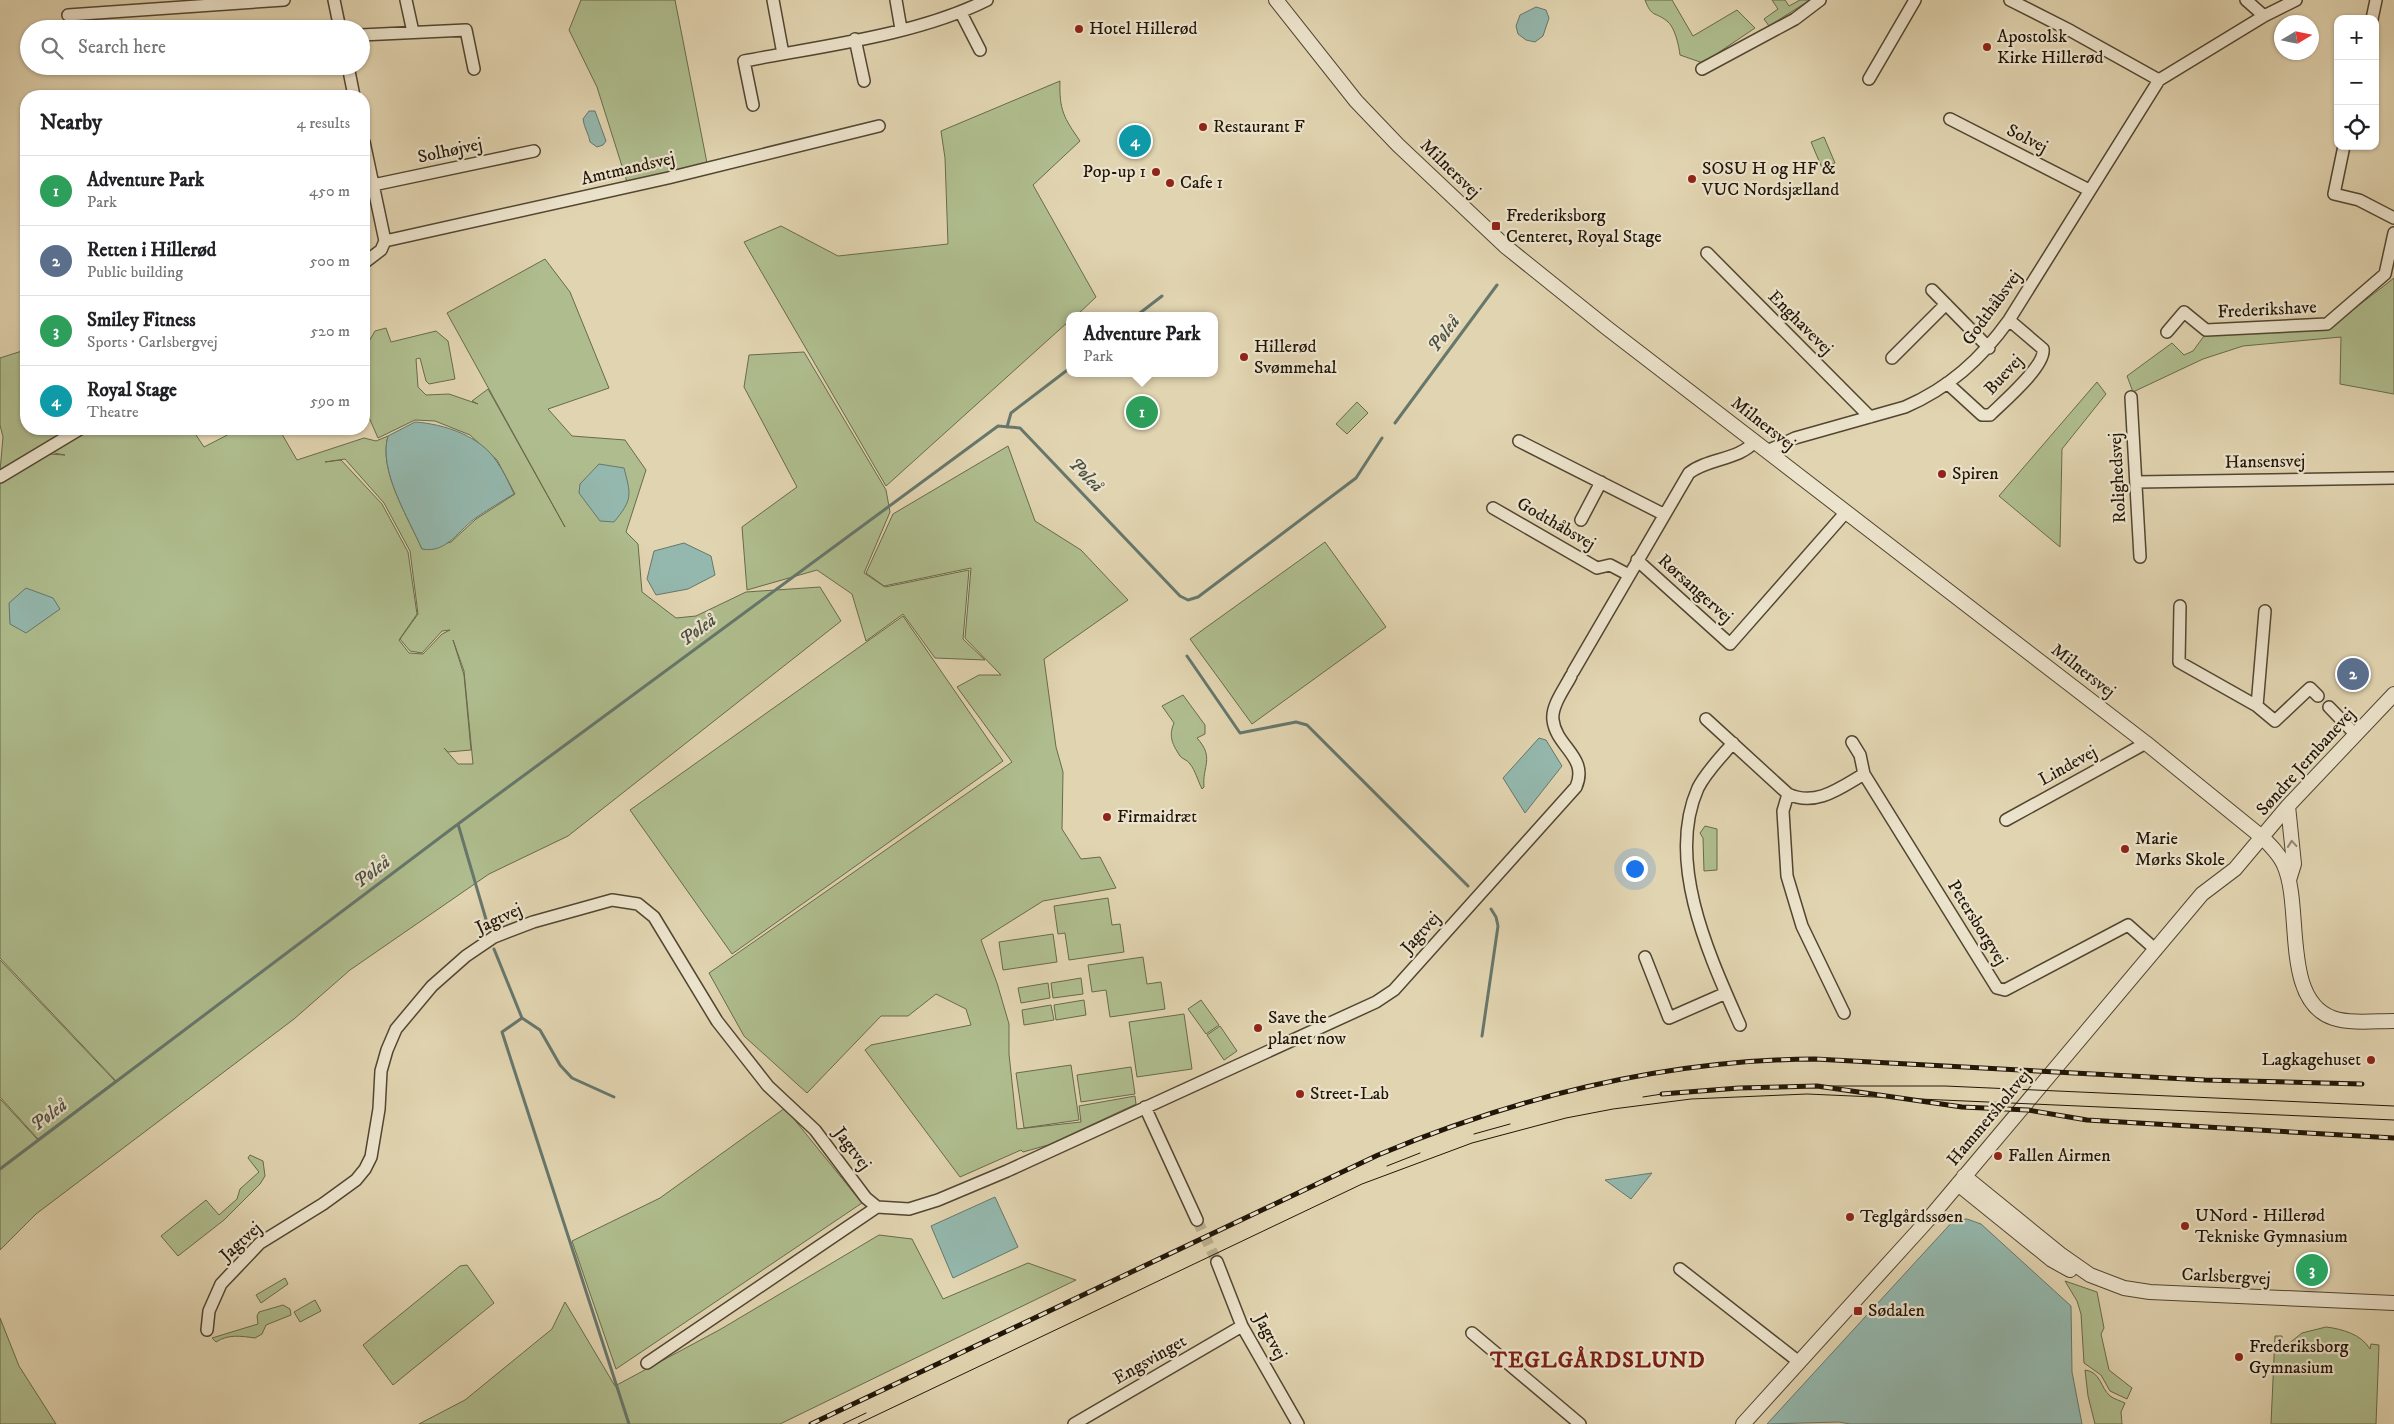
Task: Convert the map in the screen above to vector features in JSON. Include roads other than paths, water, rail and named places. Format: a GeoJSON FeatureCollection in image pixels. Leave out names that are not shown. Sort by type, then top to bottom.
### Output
{"type":"FeatureCollection","features":[{"type":"Feature","properties":{"kind":"street"},"geometry":{"type":"LineString","coordinates":[[68,15],[284,0]]}},
{"type":"Feature","properties":{"kind":"street"},"geometry":{"type":"LineString","coordinates":[[334,0],[338,20]]}},
{"type":"Feature","properties":{"kind":"street"},"geometry":{"type":"LineString","coordinates":[[406,0],[413,32]]}},
{"type":"Feature","properties":{"kind":"street"},"geometry":{"type":"LineString","coordinates":[[773,0],[783,54]]}},
{"type":"Feature","properties":{"kind":"street"},"geometry":{"type":"LineString","coordinates":[[896,0],[901,29]]}},
{"type":"Feature","properties":{"kind":"street"},"geometry":{"type":"LineString","coordinates":[[753,105],[744,61],[901,29],[961,13],[987,0]]}},
{"type":"Feature","properties":{"kind":"street","name":"Milnersvej"},"geometry":{"type":"LineString","coordinates":[[1276,0],[1356,101],[1398,145],[1484,227],[1607,328],[2146,743],[2263,838]]}},
{"type":"Feature","properties":{"kind":"street"},"geometry":{"type":"LineString","coordinates":[[1702,69],[1795,19],[1820,0]]}},
{"type":"Feature","properties":{"kind":"street"},"geometry":{"type":"LineString","coordinates":[[1869,78],[1915,0]]}},
{"type":"Feature","properties":{"kind":"street"},"geometry":{"type":"LineString","coordinates":[[2010,0],[2071,31],[2159,80],[2264,16],[2296,0]]}},
{"type":"Feature","properties":{"kind":"street"},"geometry":{"type":"LineString","coordinates":[[2246,0],[2264,16]]}},
{"type":"Feature","properties":{"kind":"street"},"geometry":{"type":"LineString","coordinates":[[2373,15],[2376,0]]}},
{"type":"Feature","properties":{"kind":"street"},"geometry":{"type":"LineString","coordinates":[[961,13],[980,50]]}},
{"type":"Feature","properties":{"kind":"street"},"geometry":{"type":"LineString","coordinates":[[370,34],[466,30],[474,69]]}},
{"type":"Feature","properties":{"kind":"street"},"geometry":{"type":"LineString","coordinates":[[855,39],[864,81]]}},
{"type":"Feature","properties":{"kind":"street"},"geometry":{"type":"LineString","coordinates":[[350,75],[353,90]]}},
{"type":"Feature","properties":{"kind":"street","name":"Godthåbsvej"},"geometry":{"type":"LineString","coordinates":[[1768,451],[1795,438],[1870,417],[1921,400],[1947,383],[1989,348],[2009,320],[2159,80]]}},
{"type":"Feature","properties":{"kind":"street","name":"Solvej"},"geometry":{"type":"LineString","coordinates":[[1950,119],[2089,190]]}},
{"type":"Feature","properties":{"kind":"street","name":"Amtmandsvej"},"geometry":{"type":"LineString","coordinates":[[385,241],[621,188],[878,126]]}},
{"type":"Feature","properties":{"kind":"street"},"geometry":{"type":"LineString","coordinates":[[2343,150],[2334,194],[2359,200],[2394,218]]}},
{"type":"Feature","properties":{"kind":"street","name":"Solhøjvej"},"geometry":{"type":"LineString","coordinates":[[373,185],[534,151]]}},
{"type":"Feature","properties":{"kind":"street"},"geometry":{"type":"LineString","coordinates":[[370,171],[385,241],[381,250],[370,258]]}},
{"type":"Feature","properties":{"kind":"street","name":"Frederikshave"},"geometry":{"type":"LineString","coordinates":[[2167,332],[2184,312],[2206,330],[2327,324],[2385,274],[2394,233]]}},
{"type":"Feature","properties":{"kind":"street","name":"Enghavevej"},"geometry":{"type":"LineString","coordinates":[[1707,253],[1870,417]]}},
{"type":"Feature","properties":{"kind":"street"},"geometry":{"type":"LineString","coordinates":[[1932,290],[1989,348]]}},
{"type":"Feature","properties":{"kind":"street"},"geometry":{"type":"LineString","coordinates":[[1892,358],[1946,304]]}},
{"type":"Feature","properties":{"kind":"street","name":"Buevej"},"geometry":{"type":"LineString","coordinates":[[1947,383],[1982,415],[1990,415],[2034,370],[2043,357],[2043,349],[2009,320]]}},
{"type":"Feature","properties":{"kind":"street","name":"Rolighedsvej"},"geometry":{"type":"LineString","coordinates":[[2131,396],[2140,556]]}},
{"type":"Feature","properties":{"kind":"street"},"geometry":{"type":"LineString","coordinates":[[0,477],[70,435]]}},
{"type":"Feature","properties":{"kind":"street"},"geometry":{"type":"LineString","coordinates":[[1519,441],[1663,514]]}},
{"type":"Feature","properties":{"kind":"street"},"geometry":{"type":"LineString","coordinates":[[1629,575],[1688,472],[1698,465],[1742,451],[1755,441]]}},
{"type":"Feature","properties":{"kind":"street","name":"Hansensvej"},"geometry":{"type":"LineString","coordinates":[[2136,482],[2394,478]]}},
{"type":"Feature","properties":{"kind":"street"},"geometry":{"type":"LineString","coordinates":[[1581,520],[1601,482]]}},
{"type":"Feature","properties":{"kind":"street","name":"Godthåbsvej"},"geometry":{"type":"LineString","coordinates":[[1494,508],[1597,568],[1610,565],[1629,575]]}},
{"type":"Feature","properties":{"kind":"street","name":"Rørsangervej"},"geometry":{"type":"LineString","coordinates":[[1637,560],[1730,644],[1846,512]]}},
{"type":"Feature","properties":{"kind":"street","name":"Jagtvej"},"geometry":{"type":"LineString","coordinates":[[207,1330],[209,1311],[221,1284],[260,1243],[323,1204],[356,1180],[365,1169],[371,1157],[379,1109],[381,1071],[396,1029],[432,986],[466,956],[494,937],[533,922],[612,900],[638,904],[654,917],[717,1021],[768,1086],[815,1130],[866,1198],[877,1207],[909,1209],[938,1200],[1376,1002],[1394,990],[1576,787],[1580,776],[1579,766],[1557,731],[1553,720],[1554,711],[1572,674],[1629,575]]}},
{"type":"Feature","properties":{"kind":"street"},"geometry":{"type":"LineString","coordinates":[[2180,606],[2179,662],[2257,706],[2275,721],[2310,688],[2318,696]]}},
{"type":"Feature","properties":{"kind":"street"},"geometry":{"type":"LineString","coordinates":[[2257,706],[2266,611]]}},
{"type":"Feature","properties":{"kind":"street","name":"Søndre Jernbanevej"},"geometry":{"type":"LineString","coordinates":[[2394,694],[2354,734],[2288,806],[2263,838],[2279,855],[2289,881],[2301,981],[2309,1000],[2321,1012],[2334,1019],[2394,1021]]}},
{"type":"Feature","properties":{"kind":"street"},"geometry":{"type":"LineString","coordinates":[[2329,707],[2354,734]]}},
{"type":"Feature","properties":{"kind":"street"},"geometry":{"type":"LineString","coordinates":[[1706,719],[1788,794],[1798,799],[1818,798],[1864,774]]}},
{"type":"Feature","properties":{"kind":"street","name":"Petersborgvej"},"geometry":{"type":"LineString","coordinates":[[1852,742],[1860,754],[1864,774],[1997,988],[2005,990],[2128,925],[2156,950]]}},
{"type":"Feature","properties":{"kind":"street"},"geometry":{"type":"LineString","coordinates":[[1733,743],[1699,786],[1688,829],[1691,891],[1707,950],[1740,1025]]}},
{"type":"Feature","properties":{"kind":"street","name":"Lindevej"},"geometry":{"type":"LineString","coordinates":[[2006,820],[2146,743]]}},
{"type":"Feature","properties":{"kind":"street"},"geometry":{"type":"LineString","coordinates":[[1788,794],[1783,811],[1787,876],[1802,926],[1844,1013]]}},
{"type":"Feature","properties":{"kind":"street"},"geometry":{"type":"LineString","coordinates":[[2288,806],[2294,864],[2289,881]]}},
{"type":"Feature","properties":{"kind":"street","name":"Hammersholtvej"},"geometry":{"type":"LineString","coordinates":[[1743,1424],[1850,1308],[1961,1180],[2202,894],[2235,869],[2263,838]]}},
{"type":"Feature","properties":{"kind":"street"},"geometry":{"type":"LineString","coordinates":[[1645,957],[1669,1018],[1726,993]]}},
{"type":"Feature","properties":{"kind":"street"},"geometry":{"type":"LineString","coordinates":[[1145,1107],[1197,1220]]}},
{"type":"Feature","properties":{"kind":"street","name":"Carlsbergvej"},"geometry":{"type":"LineString","coordinates":[[1961,1180],[2090,1275],[2124,1288],[2150,1292],[2394,1303]]}},
{"type":"Feature","properties":{"kind":"street"},"geometry":{"type":"LineString","coordinates":[[647,1363],[877,1207]]}},
{"type":"Feature","properties":{"kind":"street","name":"Jagtvej"},"geometry":{"type":"LineString","coordinates":[[1217,1262],[1242,1326],[1298,1424]]}},
{"type":"Feature","properties":{"kind":"street"},"geometry":{"type":"LineString","coordinates":[[1680,1269],[1799,1362]]}},
{"type":"Feature","properties":{"kind":"street","name":"Engsvinget"},"geometry":{"type":"LineString","coordinates":[[1074,1424],[1242,1326]]}},
{"type":"Feature","properties":{"kind":"street"},"geometry":{"type":"LineString","coordinates":[[1472,1333],[1580,1424]]}},
{"type":"Feature","properties":{"kind":"water"},"geometry":{"type":"Polygon","coordinates":[[[1536,7],[1546,10],[1549,18],[1543,36],[1535,42],[1526,40],[1518,34],[1516,26],[1520,15],[1536,7]]]}},
{"type":"Feature","properties":{"kind":"water"},"geometry":{"type":"Polygon","coordinates":[[[589,111],[595,111],[606,141],[603,145],[597,147],[590,142],[583,119],[589,111]]]}},
{"type":"Feature","properties":{"kind":"water"},"geometry":{"type":"Polygon","coordinates":[[[415,422],[438,425],[472,438],[482,445],[500,466],[514,494],[470,522],[446,544],[431,550],[422,549],[402,508],[387,464],[386,449],[388,436],[415,422]]]}},
{"type":"Feature","properties":{"kind":"water"},"geometry":{"type":"Polygon","coordinates":[[[599,464],[624,468],[629,496],[625,508],[614,522],[600,521],[579,493],[580,484],[599,464]]]}},
{"type":"Feature","properties":{"kind":"water"},"geometry":{"type":"Polygon","coordinates":[[[684,543],[711,556],[715,575],[688,589],[656,595],[647,579],[654,551],[684,543]]]}},
{"type":"Feature","properties":{"kind":"water"},"geometry":{"type":"Polygon","coordinates":[[[26,588],[53,598],[60,609],[26,633],[10,624],[9,603],[26,588]]]}},
{"type":"Feature","properties":{"kind":"water"},"geometry":{"type":"Polygon","coordinates":[[[1539,738],[1546,740],[1562,766],[1525,813],[1503,778],[1539,738]]]}},
{"type":"Feature","properties":{"kind":"water"},"geometry":{"type":"Polygon","coordinates":[[[1652,1173],[1631,1199],[1605,1180],[1652,1173]]]}},
{"type":"Feature","properties":{"kind":"water"},"geometry":{"type":"Polygon","coordinates":[[[995,1197],[1018,1247],[953,1278],[931,1226],[995,1197]]]}},
{"type":"Feature","properties":{"kind":"water","name":"Teglgårdssøen"},"geometry":{"type":"Polygon","coordinates":[[[1967,1219],[1981,1224],[2071,1306],[2072,1372],[2082,1424],[1850,1424],[1839,1422],[1767,1424],[1954,1220],[1967,1219]]]}},
{"type":"Feature","properties":{"kind":"waterway","name":"Pøleå"},"geometry":{"type":"LineString","coordinates":[[1395,423],[1497,285]]}},
{"type":"Feature","properties":{"kind":"waterway"},"geometry":{"type":"LineString","coordinates":[[1141,312],[1162,296]]}},
{"type":"Feature","properties":{"kind":"waterway"},"geometry":{"type":"LineString","coordinates":[[1007,427],[1011,413],[1066,371]]}},
{"type":"Feature","properties":{"kind":"waterway","name":"Pøleå"},"geometry":{"type":"LineString","coordinates":[[0,1169],[458,824],[998,426],[1020,428],[1180,596],[1188,600],[1198,597],[1356,478],[1382,438]]}},
{"type":"Feature","properties":{"kind":"waterway"},"geometry":{"type":"LineString","coordinates":[[1187,656],[1240,733],[1296,722],[1307,725],[1468,886]]}},
{"type":"Feature","properties":{"kind":"waterway"},"geometry":{"type":"LineString","coordinates":[[458,824],[490,933]]}},
{"type":"Feature","properties":{"kind":"waterway"},"geometry":{"type":"LineString","coordinates":[[1482,1036],[1498,926],[1496,917],[1491,909]]}},
{"type":"Feature","properties":{"kind":"waterway"},"geometry":{"type":"LineString","coordinates":[[494,949],[522,1018],[502,1032],[629,1424]]}},
{"type":"Feature","properties":{"kind":"waterway"},"geometry":{"type":"LineString","coordinates":[[522,1018],[540,1030],[560,1065],[572,1078],[614,1097]]}},
{"type":"Feature","properties":{"kind":"tunnel"},"geometry":{"type":"LineString","coordinates":[[1197,1220],[1217,1262]]}},
{"type":"Feature","properties":{"kind":"tram line"},"geometry":{"type":"LineString","coordinates":[[1817,1086],[1945,1086],[2394,1106]]}},
{"type":"Feature","properties":{"kind":"tram line"},"geometry":{"type":"LineString","coordinates":[[1643,1097],[1662,1094]]}},
{"type":"Feature","properties":{"kind":"tram line"},"geometry":{"type":"LineString","coordinates":[[858,1424],[1362,1184],[1472,1143],[1566,1118],[1613,1109],[1691,1099],[1807,1094],[2394,1120]]}},
{"type":"Feature","properties":{"kind":"tram line"},"geometry":{"type":"LineString","coordinates":[[1474,1134],[1510,1124]]}},
{"type":"Feature","properties":{"kind":"tram line"},"geometry":{"type":"LineString","coordinates":[[1387,1166],[1420,1153]]}},
{"type":"Feature","properties":{"kind":"tram line"},"geometry":{"type":"LineString","coordinates":[[843,1424],[866,1413]]}},
{"type":"Feature","properties":{"kind":"railway"},"geometry":{"type":"LineString","coordinates":[[811,1424],[1378,1155],[1430,1134],[1484,1116],[1538,1099],[1592,1086],[1703,1066],[1815,1059],[2205,1080],[2362,1084]]}},
{"type":"Feature","properties":{"kind":"railway"},"geometry":{"type":"LineString","coordinates":[[1662,1094],[1739,1088],[1817,1086],[1962,1107],[2028,1110],[2087,1120],[2394,1138]]}},
{"type":"Feature","properties":{"kind":"place","name":"Hotel Hillerød"},"geometry":{"type":"Point","coordinates":[1079,29]}},
{"type":"Feature","properties":{"kind":"place","name":"Apostolsk Kirke Hillerød"},"geometry":{"type":"Point","coordinates":[1987,47]}},
{"type":"Feature","properties":{"kind":"place","name":"Restaurant F"},"geometry":{"type":"Point","coordinates":[1203,127]}},
{"type":"Feature","properties":{"kind":"place","name":"Royal Stage"},"geometry":{"type":"Point","coordinates":[1135,141]}},
{"type":"Feature","properties":{"kind":"place","name":"Pop-up 1"},"geometry":{"type":"Point","coordinates":[1156,172]}},
{"type":"Feature","properties":{"kind":"place","name":"SOSU H og HF & VUC Nordsjælland"},"geometry":{"type":"Point","coordinates":[1692,179]}},
{"type":"Feature","properties":{"kind":"place","name":"Cafe 1"},"geometry":{"type":"Point","coordinates":[1170,183]}},
{"type":"Feature","properties":{"kind":"place","name":"Frederiksborg Centeret, Royal Stage"},"geometry":{"type":"Point","coordinates":[1496,226]}},
{"type":"Feature","properties":{"kind":"place","name":"Hillerød Svømmehal"},"geometry":{"type":"Point","coordinates":[1244,357]}},
{"type":"Feature","properties":{"kind":"place","name":"Adventure Park"},"geometry":{"type":"Point","coordinates":[1142,412]}},
{"type":"Feature","properties":{"kind":"place","name":"Spiren"},"geometry":{"type":"Point","coordinates":[1942,474]}},
{"type":"Feature","properties":{"kind":"place","name":"Retten i Hillerød"},"geometry":{"type":"Point","coordinates":[2353,674]}},
{"type":"Feature","properties":{"kind":"place","name":"Firmaidræt"},"geometry":{"type":"Point","coordinates":[1107,817]}},
{"type":"Feature","properties":{"kind":"place","name":"Marie Mørks Skole"},"geometry":{"type":"Point","coordinates":[2125,849]}},
{"type":"Feature","properties":{"kind":"place","name":"Save the planet now"},"geometry":{"type":"Point","coordinates":[1258,1028]}},
{"type":"Feature","properties":{"kind":"place","name":"Lagkagehuset"},"geometry":{"type":"Point","coordinates":[2371,1060]}},
{"type":"Feature","properties":{"kind":"place","name":"Street-Lab"},"geometry":{"type":"Point","coordinates":[1300,1094]}},
{"type":"Feature","properties":{"kind":"place","name":"Fallen Airmen"},"geometry":{"type":"Point","coordinates":[1998,1156]}},
{"type":"Feature","properties":{"kind":"place","name":"Teglgårdssøen"},"geometry":{"type":"Point","coordinates":[1850,1217]}},
{"type":"Feature","properties":{"kind":"place","name":"UNord - Hillerød Tekniske Gymnasium"},"geometry":{"type":"Point","coordinates":[2185,1226]}},
{"type":"Feature","properties":{"kind":"place","name":"Smiley Fitness"},"geometry":{"type":"Point","coordinates":[2312,1270]}},
{"type":"Feature","properties":{"kind":"place","name":"Sødalen"},"geometry":{"type":"Point","coordinates":[1858,1311]}},
{"type":"Feature","properties":{"kind":"place","name":"Frederiksborg Gymnasium"},"geometry":{"type":"Point","coordinates":[2239,1357]}},
{"type":"Feature","properties":{"kind":"district","name":"TEGLGÅRDSLUND"},"geometry":{"type":"Point","coordinates":[1598,1360]}}]}
